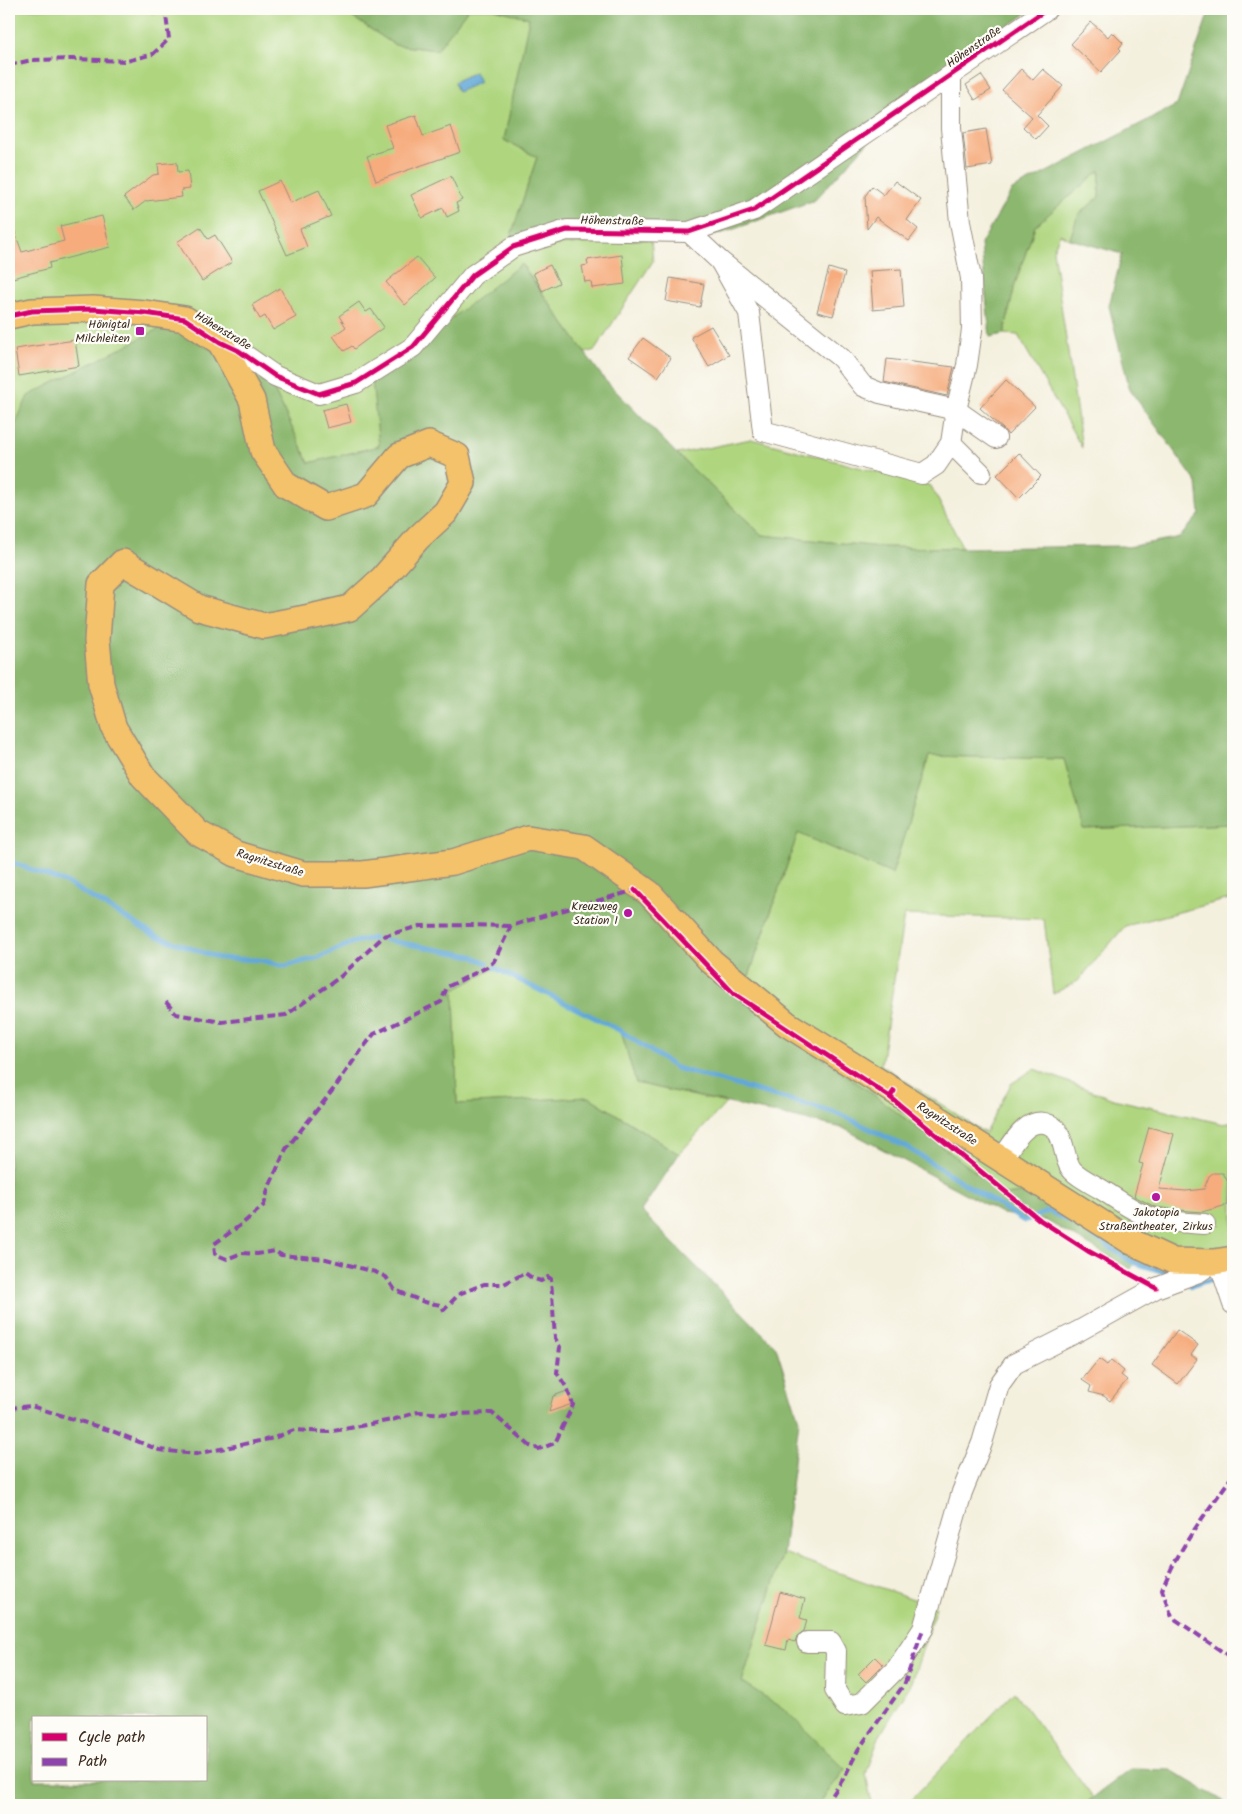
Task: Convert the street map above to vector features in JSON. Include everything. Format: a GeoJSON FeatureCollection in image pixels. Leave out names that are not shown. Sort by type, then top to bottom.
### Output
{"type":"FeatureCollection","features":[{"type":"Feature","properties":{"kind":"main road","name":"Höhenstraße"},"geometry":{"type":"LineString","coordinates":[[9,316],[32,311],[93,309],[145,313],[185,319],[220,342]]}},
{"type":"Feature","properties":{"kind":"main road","name":"Ragnitzstraße"},"geometry":{"type":"LineString","coordinates":[[220,342],[252,400],[263,451],[286,485],[326,508],[366,495],[399,456],[429,444],[457,456],[463,483],[446,512],[418,538],[383,578],[350,608],[264,626],[199,608],[123,562],[101,584],[97,640],[100,675],[114,728],[143,776],[198,833],[236,854],[303,874],[363,874],[453,862],[528,838],[584,847],[649,893],[711,961],[787,1024],[1130,1241],[1173,1261],[1224,1260]]}},
{"type":"Feature","properties":{"kind":"street","name":"Höhenstraße"},"geometry":{"type":"LineString","coordinates":[[220,342],[239,351],[275,376],[319,394],[356,383],[413,347],[473,275],[513,247],[567,230],[689,232],[754,210],[1047,9]]}},
{"type":"Feature","properties":{"kind":"street"},"geometry":{"type":"LineString","coordinates":[[720,261],[749,313],[764,431],[922,474],[936,465],[951,443],[972,330],[971,278],[960,222],[951,128],[951,75]]}},
{"type":"Feature","properties":{"kind":"street"},"geometry":{"type":"LineString","coordinates":[[689,232],[720,261],[842,358],[863,386],[880,393],[956,410],[996,438]]}},
{"type":"Feature","properties":{"kind":"street"},"geometry":{"type":"LineString","coordinates":[[951,443],[981,473]]}},
{"type":"Feature","properties":{"kind":"street"},"geometry":{"type":"LineString","coordinates":[[1002,1159],[1021,1131],[1030,1125],[1041,1123],[1050,1125],[1058,1135],[1073,1171],[1089,1182],[1131,1208],[1151,1217],[1170,1221],[1205,1224]]}},
{"type":"Feature","properties":{"kind":"street"},"geometry":{"type":"LineString","coordinates":[[1224,1260],[1222,1271],[1233,1304]]}},
{"type":"Feature","properties":{"kind":"street"},"geometry":{"type":"LineString","coordinates":[[808,1642],[831,1642],[836,1651],[835,1690],[845,1706],[862,1703],[897,1668],[923,1628],[962,1492],[982,1443],[999,1385],[1014,1364],[1077,1332],[1156,1288],[1199,1272],[1224,1260]]}},
{"type":"Feature","properties":{"kind":"green space"},"geometry":{"type":"Polygon","coordinates":[[[9,9],[150,9],[153,14],[163,9],[234,9],[239,11],[243,9],[340,9],[395,45],[436,50],[468,9],[495,9],[530,18],[504,140],[537,157],[507,248],[651,239],[653,261],[595,350],[585,353],[522,264],[379,446],[309,463],[272,386],[11,436],[9,438],[9,9]]]}},
{"type":"Feature","properties":{"kind":"green space"},"geometry":{"type":"Polygon","coordinates":[[[340,9],[468,9],[437,50],[395,45],[340,9]]]}},
{"type":"Feature","properties":{"kind":"green space"},"geometry":{"type":"Polygon","coordinates":[[[495,9],[1033,9],[916,90],[815,200],[720,234],[507,248],[537,157],[504,140],[529,18],[495,9]]]}},
{"type":"Feature","properties":{"kind":"green space"},"geometry":{"type":"Polygon","coordinates":[[[1210,9],[1233,9],[1233,824],[1084,830],[1064,759],[929,756],[892,874],[798,833],[741,999],[866,1089],[1006,1195],[1035,1191],[1137,1258],[1131,1269],[1047,1221],[1003,1214],[843,1128],[636,1083],[621,1031],[495,968],[454,990],[457,1104],[589,1097],[679,1154],[641,1211],[776,1347],[799,1420],[783,1553],[742,1682],[784,1709],[845,1769],[818,1805],[9,1805],[9,438],[28,396],[168,324],[272,386],[309,463],[379,446],[372,381],[521,264],[604,379],[677,454],[762,535],[880,547],[963,548],[1128,547],[1180,537],[1200,514],[1197,483],[1130,390],[1109,306],[1122,254],[1070,239],[1078,215],[1099,197],[1100,170],[1035,226],[1015,284],[1004,334],[990,337],[981,244],[1012,190],[1177,105],[1210,9]]]}},
{"type":"Feature","properties":{"kind":"green space"},"geometry":{"type":"Polygon","coordinates":[[[1100,169],[1099,197],[1078,215],[1070,239],[1060,234],[1053,250],[1082,448],[1018,335],[1004,334],[1015,284],[1035,226],[1100,169]]]}},
{"type":"Feature","properties":{"kind":"green space"},"geometry":{"type":"Polygon","coordinates":[[[751,439],[931,486],[963,548],[880,547],[762,535],[677,454],[751,439]]]}},
{"type":"Feature","properties":{"kind":"green space"},"geometry":{"type":"Polygon","coordinates":[[[929,756],[1064,759],[1085,830],[1233,824],[1233,898],[1125,926],[1078,981],[1053,994],[1044,919],[904,915],[881,1065],[985,1133],[1011,1084],[1034,1069],[1113,1099],[1224,1124],[1233,1121],[1233,1261],[1173,1261],[1035,1191],[1006,1195],[866,1089],[741,1000],[798,833],[892,874],[929,756]]]}},
{"type":"Feature","properties":{"kind":"green space"},"geometry":{"type":"Polygon","coordinates":[[[495,968],[621,1031],[636,1083],[726,1103],[679,1154],[589,1097],[457,1104],[454,989],[495,968]]]}},
{"type":"Feature","properties":{"kind":"green space"},"geometry":{"type":"Polygon","coordinates":[[[783,1553],[936,1607],[912,1682],[879,1737],[866,1774],[872,1805],[818,1805],[845,1769],[742,1682],[783,1553]]]}},
{"type":"Feature","properties":{"kind":"green space"},"geometry":{"type":"Polygon","coordinates":[[[1014,1692],[1093,1798],[1083,1805],[906,1805],[1014,1692]]]}},
{"type":"Feature","properties":{"kind":"green space"},"geometry":{"type":"Polygon","coordinates":[[[1131,1769],[1171,1770],[1230,1805],[1083,1805],[1131,1769]]]}},
{"type":"Feature","properties":{"kind":"water"},"geometry":{"type":"Polygon","coordinates":[[[475,72],[480,82],[458,92],[454,82],[475,72]]]}},
{"type":"Feature","properties":{"kind":"building"},"geometry":{"type":"Polygon","coordinates":[[[1091,22],[1108,37],[1112,32],[1123,43],[1119,48],[1121,50],[1101,72],[1071,44],[1091,22]]]}},
{"type":"Feature","properties":{"kind":"building"},"geometry":{"type":"Polygon","coordinates":[[[1021,69],[1033,80],[1043,69],[1063,86],[1037,115],[1048,126],[1036,139],[1023,127],[1032,117],[1002,90],[1021,69]]]}},
{"type":"Feature","properties":{"kind":"building"},"geometry":{"type":"Polygon","coordinates":[[[981,75],[991,90],[975,100],[966,85],[981,75]]]}},
{"type":"Feature","properties":{"kind":"building"},"geometry":{"type":"Polygon","coordinates":[[[416,115],[423,136],[451,126],[460,152],[376,181],[367,156],[393,148],[385,125],[416,115]]]}},
{"type":"Feature","properties":{"kind":"building"},"geometry":{"type":"Polygon","coordinates":[[[986,129],[992,165],[967,169],[963,133],[986,129]]]}},
{"type":"Feature","properties":{"kind":"building"},"geometry":{"type":"Polygon","coordinates":[[[177,162],[178,172],[188,171],[190,189],[181,190],[182,197],[146,201],[134,210],[124,197],[153,175],[159,174],[158,164],[177,162]]]}},
{"type":"Feature","properties":{"kind":"building"},"geometry":{"type":"Polygon","coordinates":[[[451,176],[462,200],[456,203],[459,211],[447,217],[443,208],[422,218],[411,195],[451,176]]]}},
{"type":"Feature","properties":{"kind":"building"},"geometry":{"type":"Polygon","coordinates":[[[280,181],[290,203],[319,190],[331,216],[300,229],[307,247],[287,255],[258,191],[280,181]]]}},
{"type":"Feature","properties":{"kind":"building"},"geometry":{"type":"Polygon","coordinates":[[[895,181],[921,200],[907,220],[918,229],[909,241],[876,217],[867,229],[865,196],[872,186],[884,195],[895,181]]]}},
{"type":"Feature","properties":{"kind":"building"},"geometry":{"type":"Polygon","coordinates":[[[102,216],[110,247],[49,263],[50,268],[9,279],[9,222],[11,221],[22,252],[64,241],[60,226],[102,216]]]}},
{"type":"Feature","properties":{"kind":"building"},"geometry":{"type":"Polygon","coordinates":[[[200,227],[208,239],[215,235],[232,262],[202,281],[177,242],[200,227]]]}},
{"type":"Feature","properties":{"kind":"building"},"geometry":{"type":"Polygon","coordinates":[[[622,255],[625,284],[592,288],[591,281],[585,282],[582,266],[588,265],[587,260],[622,255]]]}},
{"type":"Feature","properties":{"kind":"building"},"geometry":{"type":"Polygon","coordinates":[[[417,257],[435,278],[405,305],[386,282],[417,257]]]}},
{"type":"Feature","properties":{"kind":"building"},"geometry":{"type":"Polygon","coordinates":[[[550,265],[559,283],[542,291],[533,273],[550,265]]]}},
{"type":"Feature","properties":{"kind":"building"},"geometry":{"type":"Polygon","coordinates":[[[829,268],[845,273],[833,316],[817,312],[829,268]]]}},
{"type":"Feature","properties":{"kind":"building"},"geometry":{"type":"Polygon","coordinates":[[[901,269],[904,307],[873,310],[870,271],[901,269]]]}},
{"type":"Feature","properties":{"kind":"building"},"geometry":{"type":"Polygon","coordinates":[[[670,278],[704,284],[700,307],[666,301],[670,278]]]}},
{"type":"Feature","properties":{"kind":"building"},"geometry":{"type":"Polygon","coordinates":[[[280,288],[296,317],[273,330],[265,316],[260,319],[252,305],[280,288]]]}},
{"type":"Feature","properties":{"kind":"building"},"geometry":{"type":"Polygon","coordinates":[[[359,302],[366,312],[371,309],[384,327],[354,349],[352,346],[344,351],[333,336],[346,327],[339,316],[359,302]]]}},
{"type":"Feature","properties":{"kind":"building"},"geometry":{"type":"Polygon","coordinates":[[[711,326],[729,355],[709,367],[691,337],[711,326]]]}},
{"type":"Feature","properties":{"kind":"building"},"geometry":{"type":"Polygon","coordinates":[[[643,338],[671,358],[658,377],[629,357],[643,338]]]}},
{"type":"Feature","properties":{"kind":"building"},"geometry":{"type":"Polygon","coordinates":[[[75,340],[79,366],[19,376],[15,349],[75,340]]]}},
{"type":"Feature","properties":{"kind":"building"},"geometry":{"type":"Polygon","coordinates":[[[887,359],[954,367],[947,396],[884,382],[887,359]]]}},
{"type":"Feature","properties":{"kind":"building"},"geometry":{"type":"Polygon","coordinates":[[[1006,380],[1035,407],[1008,435],[980,408],[1006,380]]]}},
{"type":"Feature","properties":{"kind":"building"},"geometry":{"type":"Polygon","coordinates":[[[346,404],[351,422],[327,428],[322,410],[346,404]]]}},
{"type":"Feature","properties":{"kind":"building"},"geometry":{"type":"Polygon","coordinates":[[[1019,453],[1041,476],[1019,498],[997,475],[1019,453]]]}},
{"type":"Feature","properties":{"kind":"building"},"geometry":{"type":"Polygon","coordinates":[[[1149,1127],[1174,1134],[1159,1189],[1186,1191],[1204,1189],[1209,1176],[1213,1173],[1223,1173],[1228,1182],[1227,1205],[1202,1212],[1179,1210],[1155,1207],[1134,1196],[1143,1164],[1139,1163],[1149,1127]]]}},
{"type":"Feature","properties":{"kind":"building"},"geometry":{"type":"Polygon","coordinates":[[[1177,1330],[1198,1345],[1191,1355],[1197,1359],[1178,1384],[1152,1365],[1177,1330]]]}},
{"type":"Feature","properties":{"kind":"building"},"geometry":{"type":"Polygon","coordinates":[[[1099,1359],[1107,1365],[1111,1360],[1124,1371],[1121,1375],[1127,1380],[1110,1401],[1104,1396],[1089,1392],[1091,1386],[1082,1380],[1099,1359]]]}},
{"type":"Feature","properties":{"kind":"building"},"geometry":{"type":"Polygon","coordinates":[[[567,1391],[572,1404],[549,1412],[553,1396],[567,1391]]]}},
{"type":"Feature","properties":{"kind":"building"},"geometry":{"type":"Polygon","coordinates":[[[780,1592],[805,1599],[800,1618],[807,1620],[804,1631],[797,1636],[795,1642],[788,1640],[786,1650],[766,1645],[780,1592]]]}},
{"type":"Feature","properties":{"kind":"building"},"geometry":{"type":"Polygon","coordinates":[[[875,1657],[883,1665],[866,1682],[858,1674],[875,1657]]]}},
{"type":"Feature","properties":{"kind":"waterway"},"geometry":{"type":"LineString","coordinates":[[9,861],[69,884],[156,936],[219,958],[260,960],[285,966],[317,958],[354,942],[374,938]]}},
{"type":"Feature","properties":{"kind":"waterway"},"geometry":{"type":"LineString","coordinates":[[386,940],[472,956],[487,963]]}},
{"type":"Feature","properties":{"kind":"waterway"},"geometry":{"type":"LineString","coordinates":[[495,968],[621,1031],[676,1068],[840,1114],[908,1148],[1024,1221],[1049,1211],[1081,1228],[1132,1262],[1175,1275]]}},
{"type":"Feature","properties":{"kind":"waterway"},"geometry":{"type":"LineString","coordinates":[[1191,1286],[1212,1279]]}},
{"type":"Feature","properties":{"kind":"marked path"},"geometry":{"type":"LineString","coordinates":[[9,65],[32,60],[127,61],[153,54],[169,39],[166,15],[162,9]]}},
{"type":"Feature","properties":{"kind":"marked path"},"geometry":{"type":"LineString","coordinates":[[9,1408],[31,1406],[112,1431],[159,1450],[196,1454],[274,1438],[294,1430],[328,1432],[392,1420],[418,1412],[449,1414],[492,1413],[530,1446],[539,1449],[555,1443],[573,1405],[567,1388],[557,1373],[560,1347],[555,1338],[551,1279],[548,1277],[541,1281],[525,1273],[504,1284],[484,1284],[459,1294],[444,1310],[441,1305],[424,1302],[395,1290],[386,1277],[375,1272],[326,1259],[281,1255],[275,1251],[257,1254],[242,1253],[227,1259],[215,1254],[214,1244],[264,1205],[268,1189],[286,1149],[374,1034],[441,1002],[447,987],[489,966],[494,961],[511,926],[640,889]]}},
{"type":"Feature","properties":{"kind":"marked path"},"geometry":{"type":"LineString","coordinates":[[166,1002],[176,1014],[222,1022],[286,1015],[340,977],[384,936],[420,926],[511,926]]}},
{"type":"Feature","properties":{"kind":"marked path"},"geometry":{"type":"LineString","coordinates":[[1233,1475],[1185,1545],[1162,1590],[1172,1617],[1233,1659]]}},
{"type":"Feature","properties":{"kind":"marked path"},"geometry":{"type":"LineString","coordinates":[[826,1805],[845,1776],[858,1750],[905,1683],[923,1629]]}},
{"type":"Feature","properties":{"kind":"cycle path"},"geometry":{"type":"LineString","coordinates":[[9,316],[32,311],[93,309],[145,313],[185,319],[220,342],[239,351],[275,376],[319,394],[356,383],[413,347],[473,275],[513,247],[567,230],[689,232],[754,210],[1047,9]]}},
{"type":"Feature","properties":{"kind":"cycle path"},"geometry":{"type":"LineString","coordinates":[[635,890],[734,994],[890,1097]]}},
{"type":"Feature","properties":{"kind":"cycle path"},"geometry":{"type":"LineString","coordinates":[[894,1091],[890,1097],[1040,1220],[1088,1251],[1156,1288]]}},
{"type":"Feature","properties":{"kind":"place","name":"Hönigtal Milchleiten"},"geometry":{"type":"Point","coordinates":[140,331]}},
{"type":"Feature","properties":{"kind":"place","name":"Kreuzweg Station I"},"geometry":{"type":"Point","coordinates":[628,913]}},
{"type":"Feature","properties":{"kind":"place","name":"Jakotopia Straßentheater, Zirkus"},"geometry":{"type":"Point","coordinates":[1156,1197]}}]}
